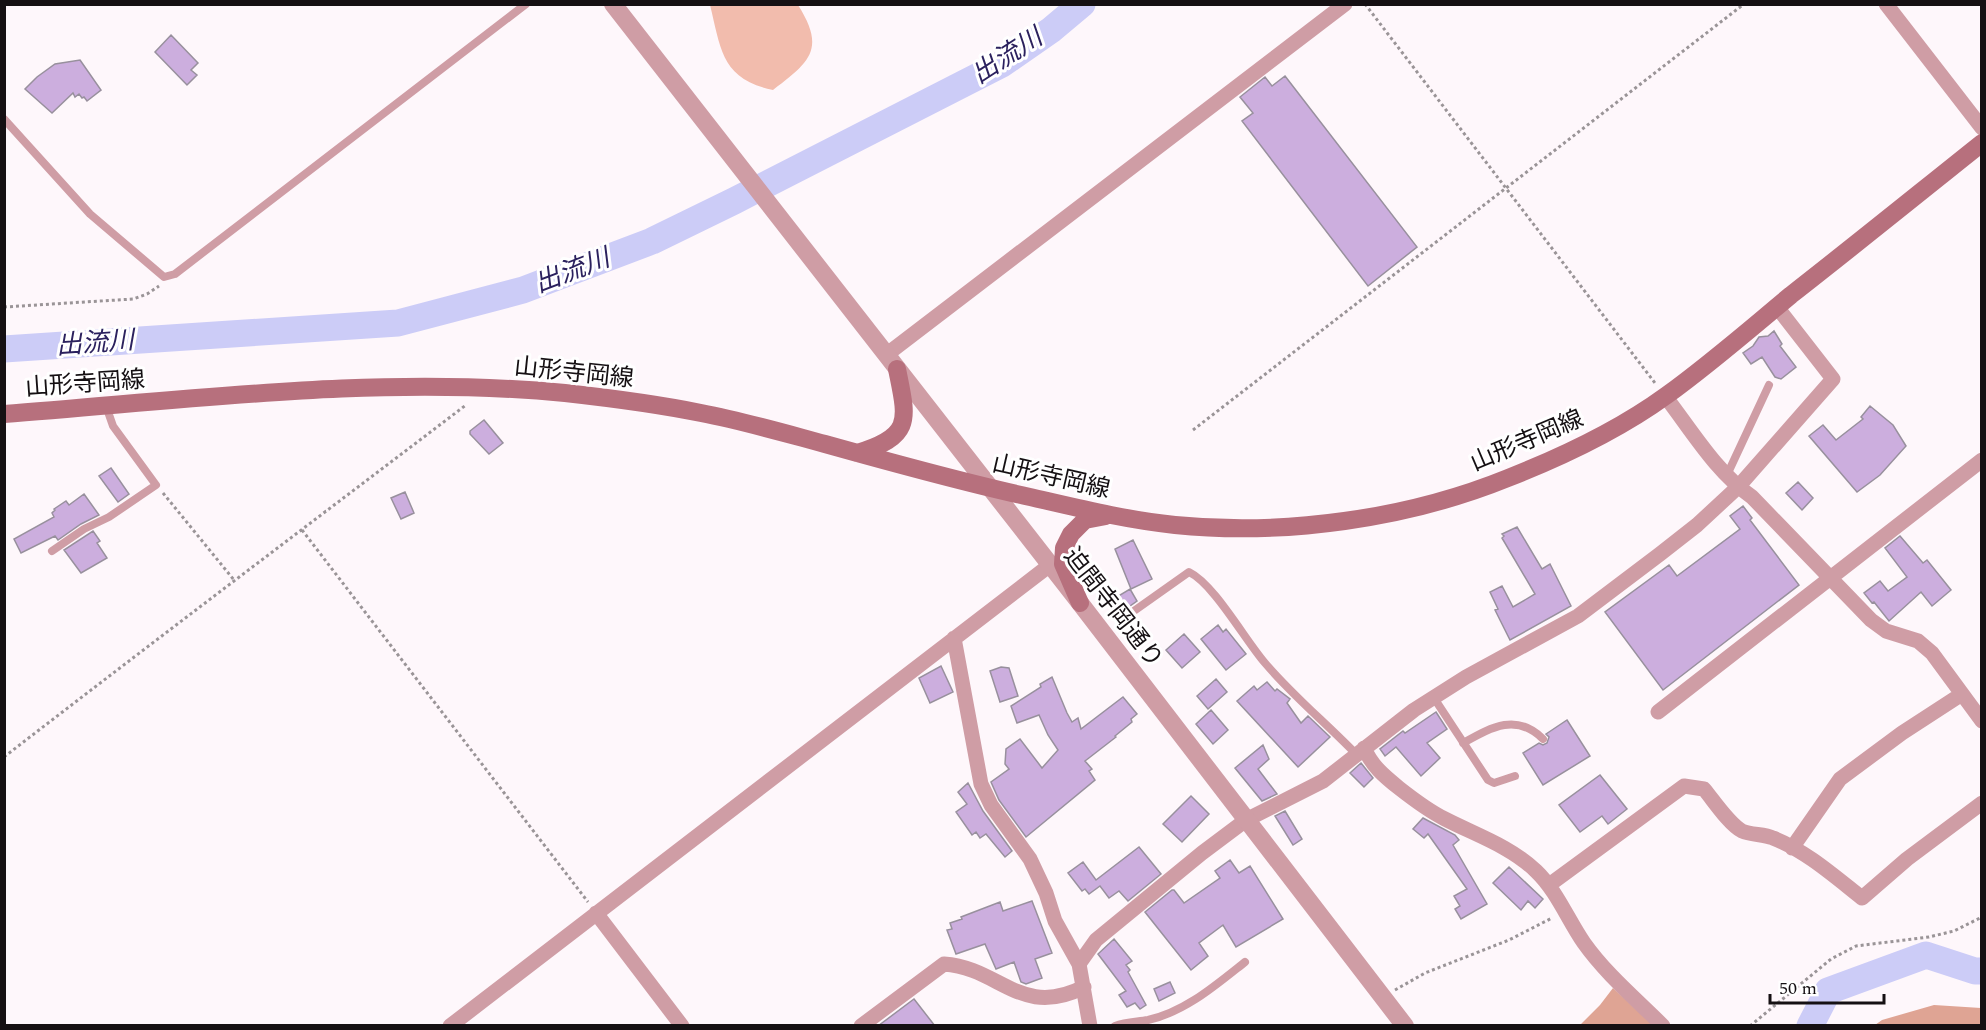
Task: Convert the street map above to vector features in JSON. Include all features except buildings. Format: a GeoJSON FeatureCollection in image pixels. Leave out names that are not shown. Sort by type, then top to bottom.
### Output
{"type":"FeatureCollection","features":[{"type":"Feature","properties":{"kind":"main road","name":"山形寺岡線"},"geometry":{"type":"LineString","coordinates":[[4,414],[320,389],[392,386],[488,388],[565,393],[701,413],[990,488],[1108,515],[1175,525],[1244,528],[1318,524],[1374,516],[1436,502],[1505,480],[1589,442],[1626,422],[1665,396],[1982,143]]}},
{"type":"Feature","properties":{"kind":"main road"},"geometry":{"type":"LineString","coordinates":[[858,453],[877,447],[896,435],[905,422],[903,397],[892,362]]}},
{"type":"Feature","properties":{"kind":"main road"},"geometry":{"type":"LineString","coordinates":[[1080,603],[1063,564],[1064,548],[1071,534],[1085,520],[1108,515]]}},
{"type":"Feature","properties":{"kind":"street","name":"迫間寺岡通り"},"geometry":{"type":"LineString","coordinates":[[613,4],[1080,603],[1405,1026]]}},
{"type":"Feature","properties":{"kind":"street"},"geometry":{"type":"LineString","coordinates":[[892,362],[1345,4]]}},
{"type":"Feature","properties":{"kind":"street"},"geometry":{"type":"LineString","coordinates":[[1886,4],[1982,128]]}},
{"type":"Feature","properties":{"kind":"street"},"geometry":{"type":"LineString","coordinates":[[1079,964],[1096,940],[1246,820],[1323,781],[1413,710],[1466,677],[1578,616],[1697,525],[1738,487],[1833,379],[1777,307]]}},
{"type":"Feature","properties":{"kind":"street"},"geometry":{"type":"LineString","coordinates":[[1665,396],[1738,487],[1752,497],[1878,626],[1886,631],[1918,641],[1932,653],[1981,717]]}},
{"type":"Feature","properties":{"kind":"street"},"geometry":{"type":"LineString","coordinates":[[1658,712],[1982,460]]}},
{"type":"Feature","properties":{"kind":"street"},"geometry":{"type":"LineString","coordinates":[[450,1026],[1050,565]]}},
{"type":"Feature","properties":{"kind":"street"},"geometry":{"type":"LineString","coordinates":[[954,638],[981,784],[991,805],[1030,859],[1046,893],[1055,921],[1079,964],[1090,1026]]}},
{"type":"Feature","properties":{"kind":"street"},"geometry":{"type":"LineString","coordinates":[[1792,848],[1840,779],[1902,733],[1962,694]]}},
{"type":"Feature","properties":{"kind":"street"},"geometry":{"type":"LineString","coordinates":[[1360,751],[1379,771],[1407,794],[1442,818],[1504,847],[1536,870],[1549,885],[1585,944],[1622,986],[1664,1026]]}},
{"type":"Feature","properties":{"kind":"street"},"geometry":{"type":"LineString","coordinates":[[1549,885],[1684,786],[1704,789],[1733,824],[1742,831],[1772,837],[1816,862],[1862,897],[1907,859],[1982,803]]}},
{"type":"Feature","properties":{"kind":"street"},"geometry":{"type":"LineString","coordinates":[[596,913],[681,1026]]}},
{"type":"Feature","properties":{"kind":"street"},"geometry":{"type":"LineString","coordinates":[[861,1026],[944,964],[970,970],[1020,994],[1037,998],[1057,997],[1084,987]]}},
{"type":"Feature","properties":{"kind":"lane"},"geometry":{"type":"LineString","coordinates":[[4,119],[90,214],[153,270],[164,277],[175,274],[526,4]]}},
{"type":"Feature","properties":{"kind":"lane"},"geometry":{"type":"LineString","coordinates":[[1727,475],[1769,386]]}},
{"type":"Feature","properties":{"kind":"lane"},"geometry":{"type":"LineString","coordinates":[[52,551],[84,529],[109,517],[156,484],[113,426],[106,406]]}},
{"type":"Feature","properties":{"kind":"lane"},"geometry":{"type":"LineString","coordinates":[[1124,618],[1189,572],[1197,576],[1264,662],[1288,688],[1360,751]]}},
{"type":"Feature","properties":{"kind":"lane"},"geometry":{"type":"LineString","coordinates":[[1434,698],[1488,780],[1494,783],[1515,776]]}},
{"type":"Feature","properties":{"kind":"lane"},"geometry":{"type":"LineString","coordinates":[[1463,743],[1487,729],[1504,724],[1522,726],[1538,734],[1542,739]]}},
{"type":"Feature","properties":{"kind":"lane"},"geometry":{"type":"LineString","coordinates":[[1115,1026],[1130,1021],[1148,1020],[1182,1007],[1245,962]]}},
{"type":"Feature","properties":{"kind":"path"},"geometry":{"type":"LineString","coordinates":[[1365,4],[1665,396]]}},
{"type":"Feature","properties":{"kind":"path"},"geometry":{"type":"LineString","coordinates":[[1193,430],[1744,4]]}},
{"type":"Feature","properties":{"kind":"path"},"geometry":{"type":"LineString","coordinates":[[4,307],[133,299],[147,294],[175,274]]}},
{"type":"Feature","properties":{"kind":"path"},"geometry":{"type":"LineString","coordinates":[[4,757],[488,388]]}},
{"type":"Feature","properties":{"kind":"path"},"geometry":{"type":"LineString","coordinates":[[156,484],[234,580]]}},
{"type":"Feature","properties":{"kind":"path"},"geometry":{"type":"LineString","coordinates":[[302,530],[596,913]]}},
{"type":"Feature","properties":{"kind":"path"},"geometry":{"type":"LineString","coordinates":[[1384,998],[1401,985],[1425,973],[1518,936],[1564,909]]}},
{"type":"Feature","properties":{"kind":"path"},"geometry":{"type":"LineString","coordinates":[[1750,1026],[1832,959],[1856,946],[1929,937],[1954,931],[1982,916]]}},
{"type":"Feature","properties":{"kind":"shaded area"},"geometry":{"type":"Polygon","coordinates":[[[710,5],[798,5],[811,33],[810,54],[796,71],[773,90],[756,85],[733,70],[726,60],[710,5]]]}},
{"type":"Feature","properties":{"kind":"shaded area"},"geometry":{"type":"Polygon","coordinates":[[[1613,988],[1654,1026],[1579,1026],[1613,988]]]}},
{"type":"Feature","properties":{"kind":"shaded area"},"geometry":{"type":"Polygon","coordinates":[[[1934,1005],[1981,1008],[1981,1025],[1875,1025],[1882,1020],[1934,1005]]]}},
{"type":"Feature","properties":{"kind":"waterway","name":"出流川"},"geometry":{"type":"LineString","coordinates":[[4,349],[398,323],[523,290],[652,241],[1002,64],[1051,30],[1082,4]]}},
{"type":"Feature","properties":{"kind":"waterway"},"geometry":{"type":"LineString","coordinates":[[1810,1026],[1828,991],[1926,955],[1975,971],[1982,971]]}}]}
